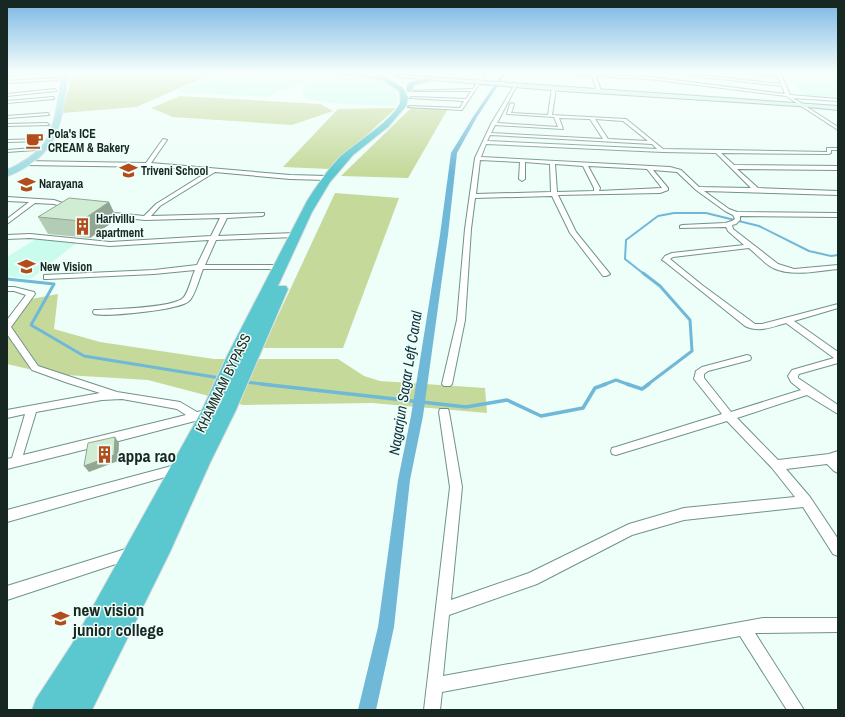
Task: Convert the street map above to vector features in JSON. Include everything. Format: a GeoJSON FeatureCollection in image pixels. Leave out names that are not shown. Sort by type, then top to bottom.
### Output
{"type":"FeatureCollection","features":[{"type":"Feature","properties":{"kind":"highway","name":"KHAMMAM BYPASS"},"geometry":{"type":"LineString","coordinates":[[243,355],[280,267],[305,214],[327,178],[349,154],[387,122],[402,105]]}},
{"type":"Feature","properties":{"kind":"highway","name":"KHAMMAM BYPASS"},"geometry":{"type":"LineString","coordinates":[[47,710],[82,654],[179,469],[243,355],[338,179],[349,164],[404,105]]}},
{"type":"Feature","properties":{"kind":"highway","name":"KHAMMAM BYPASS"},"geometry":{"type":"LineString","coordinates":[[76,710],[162,544],[212,410]]}},
{"type":"Feature","properties":{"kind":"main road"},"geometry":{"type":"LineString","coordinates":[[7,173],[24,163],[43,143],[51,105]]}},
{"type":"Feature","properties":{"kind":"main road"},"geometry":{"type":"LineString","coordinates":[[7,168],[34,148],[51,138],[60,105]]}},
{"type":"Feature","properties":{"kind":"main road"},"geometry":{"type":"LineString","coordinates":[[810,105],[838,109]]}},
{"type":"Feature","properties":{"kind":"street"},"geometry":{"type":"LineString","coordinates":[[445,105],[461,109],[464,105]]}},
{"type":"Feature","properties":{"kind":"street"},"geometry":{"type":"LineString","coordinates":[[448,384],[461,320],[468,229],[478,158],[484,142],[503,105]]}},
{"type":"Feature","properties":{"kind":"street"},"geometry":{"type":"LineString","coordinates":[[509,114],[512,105]]}},
{"type":"Feature","properties":{"kind":"street"},"geometry":{"type":"LineString","coordinates":[[550,116],[551,105]]}},
{"type":"Feature","properties":{"kind":"street"},"geometry":{"type":"LineString","coordinates":[[800,105],[838,133]]}},
{"type":"Feature","properties":{"kind":"street"},"geometry":{"type":"LineString","coordinates":[[801,105],[826,120],[838,129]]}},
{"type":"Feature","properties":{"kind":"street"},"geometry":{"type":"LineString","coordinates":[[500,113],[624,120],[663,151]]}},
{"type":"Feature","properties":{"kind":"street"},"geometry":{"type":"LineString","coordinates":[[7,117],[48,114]]}},
{"type":"Feature","properties":{"kind":"street"},"geometry":{"type":"LineString","coordinates":[[493,124],[561,128],[556,116]]}},
{"type":"Feature","properties":{"kind":"street"},"geometry":{"type":"LineString","coordinates":[[592,118],[606,140]]}},
{"type":"Feature","properties":{"kind":"street"},"geometry":{"type":"LineString","coordinates":[[826,120],[838,122]]}},
{"type":"Feature","properties":{"kind":"street"},"geometry":{"type":"LineString","coordinates":[[7,130],[20,129],[19,124]]}},
{"type":"Feature","properties":{"kind":"street"},"geometry":{"type":"LineString","coordinates":[[7,125],[46,124]]}},
{"type":"Feature","properties":{"kind":"street"},"geometry":{"type":"LineString","coordinates":[[488,134],[652,143]]}},
{"type":"Feature","properties":{"kind":"street"},"geometry":{"type":"LineString","coordinates":[[14,141],[17,135]]}},
{"type":"Feature","properties":{"kind":"street"},"geometry":{"type":"LineString","coordinates":[[148,164],[165,140]]}},
{"type":"Feature","properties":{"kind":"street"},"geometry":{"type":"LineString","coordinates":[[7,141],[43,143]]}},
{"type":"Feature","properties":{"kind":"street"},"geometry":{"type":"LineString","coordinates":[[484,142],[648,167],[670,168],[679,171],[698,189],[736,214],[838,215]]}},
{"type":"Feature","properties":{"kind":"street"},"geometry":{"type":"LineString","coordinates":[[7,151],[34,148]]}},
{"type":"Feature","properties":{"kind":"street"},"geometry":{"type":"LineString","coordinates":[[478,158],[552,162],[579,157],[663,151],[718,153],[829,153],[828,149],[838,149]]}},
{"type":"Feature","properties":{"kind":"street"},"geometry":{"type":"LineString","coordinates":[[718,153],[756,190]]}},
{"type":"Feature","properties":{"kind":"street"},"geometry":{"type":"LineString","coordinates":[[579,157],[597,188],[596,193]]}},
{"type":"Feature","properties":{"kind":"street"},"geometry":{"type":"LineString","coordinates":[[522,179],[523,161]]}},
{"type":"Feature","properties":{"kind":"street"},"geometry":{"type":"LineString","coordinates":[[552,162],[554,194],[566,223],[606,274]]}},
{"type":"Feature","properties":{"kind":"street"},"geometry":{"type":"LineString","coordinates":[[24,163],[148,164],[327,178]]}},
{"type":"Feature","properties":{"kind":"street"},"geometry":{"type":"LineString","coordinates":[[473,196],[660,191],[666,189],[648,167]]}},
{"type":"Feature","properties":{"kind":"street"},"geometry":{"type":"LineString","coordinates":[[733,167],[838,168]]}},
{"type":"Feature","properties":{"kind":"street"},"geometry":{"type":"LineString","coordinates":[[145,218],[158,205],[214,170]]}},
{"type":"Feature","properties":{"kind":"street"},"geometry":{"type":"LineString","coordinates":[[698,189],[838,193]]}},
{"type":"Feature","properties":{"kind":"street"},"geometry":{"type":"LineString","coordinates":[[7,199],[54,202],[76,208]]}},
{"type":"Feature","properties":{"kind":"street"},"geometry":{"type":"LineString","coordinates":[[7,222],[35,200]]}},
{"type":"Feature","properties":{"kind":"street"},"geometry":{"type":"LineString","coordinates":[[98,213],[169,219],[262,214]]}},
{"type":"Feature","properties":{"kind":"street"},"geometry":{"type":"LineString","coordinates":[[682,227],[728,225],[738,219],[736,214]]}},
{"type":"Feature","properties":{"kind":"street"},"geometry":{"type":"LineString","coordinates":[[97,312],[164,307],[184,303],[188,299],[212,238],[225,215]]}},
{"type":"Feature","properties":{"kind":"street"},"geometry":{"type":"LineString","coordinates":[[728,225],[730,230],[775,266],[794,271],[838,267]]}},
{"type":"Feature","properties":{"kind":"street"},"geometry":{"type":"LineString","coordinates":[[7,237],[30,236],[110,244],[296,234]]}},
{"type":"Feature","properties":{"kind":"street"},"geometry":{"type":"LineString","coordinates":[[750,246],[672,255],[667,257],[666,260],[699,287],[754,327],[762,327],[838,306]]}},
{"type":"Feature","properties":{"kind":"street"},"geometry":{"type":"LineString","coordinates":[[47,276],[154,272],[200,267],[280,267]]}},
{"type":"Feature","properties":{"kind":"street"},"geometry":{"type":"LineString","coordinates":[[7,289],[14,289],[31,294],[7,327],[35,368],[71,381],[122,395],[180,406],[212,410]]}},
{"type":"Feature","properties":{"kind":"street"},"geometry":{"type":"LineString","coordinates":[[787,320],[838,356]]}},
{"type":"Feature","properties":{"kind":"street"},"geometry":{"type":"LineString","coordinates":[[747,358],[705,369],[699,373],[699,379],[729,416],[776,465],[806,501],[838,550]]}},
{"type":"Feature","properties":{"kind":"street"},"geometry":{"type":"LineString","coordinates":[[838,360],[795,372],[793,376],[794,380],[808,391],[838,410]]}},
{"type":"Feature","properties":{"kind":"street"},"geometry":{"type":"LineString","coordinates":[[616,451],[808,391]]}},
{"type":"Feature","properties":{"kind":"street"},"geometry":{"type":"LineString","coordinates":[[7,414],[102,396],[122,395]]}},
{"type":"Feature","properties":{"kind":"street"},"geometry":{"type":"LineString","coordinates":[[11,463],[32,409]]}},
{"type":"Feature","properties":{"kind":"street"},"geometry":{"type":"LineString","coordinates":[[11,463],[111,439],[212,410]]}},
{"type":"Feature","properties":{"kind":"street"},"geometry":{"type":"LineString","coordinates":[[432,710],[436,686],[456,487],[444,412]]}},
{"type":"Feature","properties":{"kind":"street"},"geometry":{"type":"LineString","coordinates":[[776,465],[833,457],[838,468]]}},
{"type":"Feature","properties":{"kind":"street"},"geometry":{"type":"LineString","coordinates":[[7,516],[179,469]]}},
{"type":"Feature","properties":{"kind":"street"},"geometry":{"type":"LineString","coordinates":[[443,610],[532,579],[629,530],[684,514],[806,501]]}},
{"type":"Feature","properties":{"kind":"street"},"geometry":{"type":"LineString","coordinates":[[7,593],[135,552]]}},
{"type":"Feature","properties":{"kind":"street"},"geometry":{"type":"LineString","coordinates":[[436,686],[743,628],[763,625],[838,625]]}},
{"type":"Feature","properties":{"kind":"street"},"geometry":{"type":"LineString","coordinates":[[743,628],[796,710]]}},
{"type":"Feature","properties":{"kind":"shaded area","name":"New Vision"},"geometry":{"type":"Polygon","coordinates":[[[39,237],[80,240],[31,279],[7,276],[7,257],[39,237]]]}},
{"type":"Feature","properties":{"kind":"green space"},"geometry":{"type":"Polygon","coordinates":[[[64,105],[140,105],[136,107],[62,113],[64,105]]]}},
{"type":"Feature","properties":{"kind":"green space"},"geometry":{"type":"Polygon","coordinates":[[[157,105],[323,105],[333,111],[292,125],[173,117],[151,108],[157,105]]]}},
{"type":"Feature","properties":{"kind":"green space"},"geometry":{"type":"Polygon","coordinates":[[[413,106],[449,107],[408,178],[341,176],[413,106]]]}},
{"type":"Feature","properties":{"kind":"green space"},"geometry":{"type":"Polygon","coordinates":[[[396,108],[330,169],[283,167],[338,109],[396,108]]]}},
{"type":"Feature","properties":{"kind":"green space"},"geometry":{"type":"Polygon","coordinates":[[[335,193],[399,198],[343,348],[263,348],[335,193]]]}},
{"type":"Feature","properties":{"kind":"green space"},"geometry":{"type":"Polygon","coordinates":[[[58,294],[54,329],[100,342],[214,359],[338,359],[364,376],[380,381],[485,388],[487,413],[372,403],[243,405],[148,380],[50,374],[7,364],[7,334],[26,300],[58,294]]]}},
{"type":"Feature","properties":{"kind":"building"},"geometry":{"type":"Polygon","coordinates":[[[69,198],[109,202],[81,221],[38,217],[69,198]]]}},
{"type":"Feature","properties":{"kind":"building"},"geometry":{"type":"Polygon","coordinates":[[[115,437],[114,455],[84,466],[88,443],[115,437]]]}},
{"type":"Feature","properties":{"kind":"waterway","name":"Nagarjun Sagar Left Canal"},"geometry":{"type":"LineString","coordinates":[[367,710],[386,627],[404,480],[417,416],[444,235],[454,153],[483,105]]}},
{"type":"Feature","properties":{"kind":"waterway"},"geometry":{"type":"LineString","coordinates":[[644,274],[625,259],[626,240],[658,216],[674,213],[706,213],[759,226],[809,251],[831,256],[838,255]]}},
{"type":"Feature","properties":{"kind":"waterway"},"geometry":{"type":"LineString","coordinates":[[643,273],[660,286],[690,320],[692,351],[647,385]]}},
{"type":"Feature","properties":{"kind":"waterway"},"geometry":{"type":"LineString","coordinates":[[7,279],[54,284],[31,325],[84,356],[220,378]]}},
{"type":"Feature","properties":{"kind":"waterway"},"geometry":{"type":"LineString","coordinates":[[603,385],[616,380],[630,385]]}},
{"type":"Feature","properties":{"kind":"waterway"},"geometry":{"type":"LineString","coordinates":[[245,382],[270,385]]}},
{"type":"Feature","properties":{"kind":"waterway"},"geometry":{"type":"LineString","coordinates":[[261,384],[466,407],[507,400],[541,416],[583,408],[595,388],[606,384]]}},
{"type":"Feature","properties":{"kind":"waterway"},"geometry":{"type":"LineString","coordinates":[[630,385],[642,389],[649,384]]}},
{"type":"Feature","properties":{"kind":"place","name":"Pola's ICE CREAM & Bakery"},"geometry":{"type":"Point","coordinates":[35,141]}},
{"type":"Feature","properties":{"kind":"place","name":"Triveni School"},"geometry":{"type":"Point","coordinates":[128,171]}},
{"type":"Feature","properties":{"kind":"place","name":"Narayana"},"geometry":{"type":"Point","coordinates":[26,184]}},
{"type":"Feature","properties":{"kind":"place","name":"Harivillu apartment"},"geometry":{"type":"Point","coordinates":[83,226]}},
{"type":"Feature","properties":{"kind":"place","name":"New Vision"},"geometry":{"type":"Point","coordinates":[27,267]}},
{"type":"Feature","properties":{"kind":"place","name":"appa rao"},"geometry":{"type":"Point","coordinates":[105,455]}},
{"type":"Feature","properties":{"kind":"place","name":"new vision junior college"},"geometry":{"type":"Point","coordinates":[60,619]}}]}
